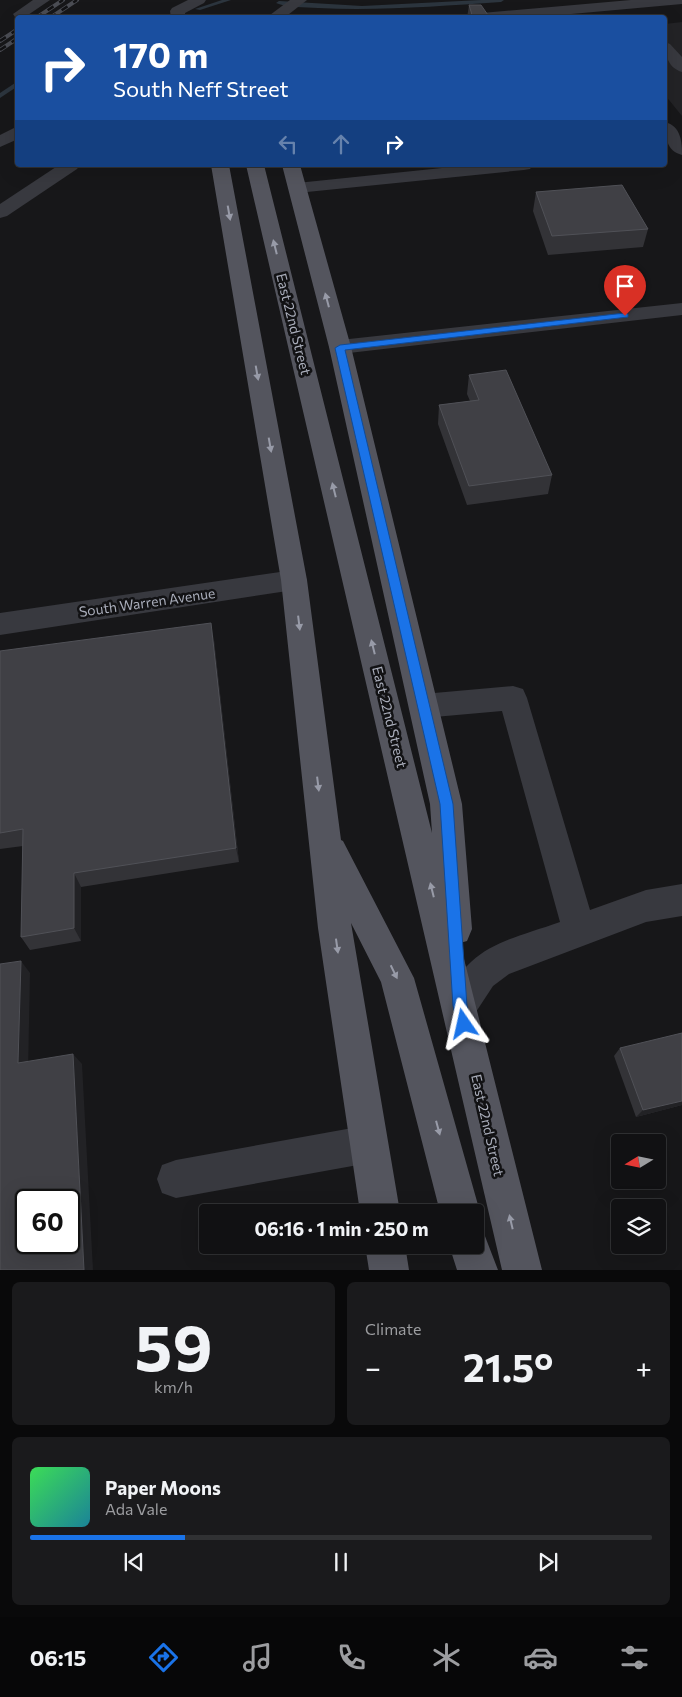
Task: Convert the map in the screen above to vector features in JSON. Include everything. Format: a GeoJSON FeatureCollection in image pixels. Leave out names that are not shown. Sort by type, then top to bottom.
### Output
{"type":"FeatureCollection","features":[{"type":"Feature","properties":{"kind":"main road"},"geometry":{"type":"LineString","coordinates":[[220,167],[294,580],[338,950],[379,1204]]}},
{"type":"Feature","properties":{"kind":"main road","name":"East 22nd Street"},"geometry":{"type":"LineString","coordinates":[[255,167],[460,1006],[522,1270]]}},
{"type":"Feature","properties":{"kind":"main road"},"geometry":{"type":"LineString","coordinates":[[292,167],[340,348],[446,804],[460,1006]]}},
{"type":"Feature","properties":{"kind":"main road"},"geometry":{"type":"LineString","coordinates":[[324,835],[397,978],[458,1204]]}},
{"type":"Feature","properties":{"kind":"main road"},"geometry":{"type":"LineString","coordinates":[[386,1254],[389,1270]]}},
{"type":"Feature","properties":{"kind":"main road"},"geometry":{"type":"LineString","coordinates":[[472,1254],[478,1270]]}},
{"type":"Feature","properties":{"kind":"street"},"geometry":{"type":"LineString","coordinates":[[20,14],[43,0]]}},
{"type":"Feature","properties":{"kind":"street"},"geometry":{"type":"LineString","coordinates":[[177,15],[176,11],[199,0]]}},
{"type":"Feature","properties":{"kind":"street"},"geometry":{"type":"LineString","coordinates":[[278,14],[300,0]]}},
{"type":"Feature","properties":{"kind":"street"},"geometry":{"type":"LineString","coordinates":[[523,0],[532,12]]}},
{"type":"Feature","properties":{"kind":"street"},"geometry":{"type":"LineString","coordinates":[[501,15],[532,12],[580,13],[627,4],[682,0]]}},
{"type":"Feature","properties":{"kind":"street"},"geometry":{"type":"LineString","coordinates":[[627,4],[636,15]]}},
{"type":"Feature","properties":{"kind":"street"},"geometry":{"type":"LineString","coordinates":[[667,49],[682,66]]}},
{"type":"Feature","properties":{"kind":"street"},"geometry":{"type":"LineString","coordinates":[[667,130],[682,150]]}},
{"type":"Feature","properties":{"kind":"street"},"geometry":{"type":"LineString","coordinates":[[0,142],[15,133]]}},
{"type":"Feature","properties":{"kind":"street"},"geometry":{"type":"LineString","coordinates":[[0,212],[68,167]]}},
{"type":"Feature","properties":{"kind":"street"},"geometry":{"type":"LineString","coordinates":[[297,188],[504,167]]}},
{"type":"Feature","properties":{"kind":"street"},"geometry":{"type":"LineString","coordinates":[[340,348],[682,309]]}},
{"type":"Feature","properties":{"kind":"street","name":"South Warren Avenue"},"geometry":{"type":"LineString","coordinates":[[0,624],[294,580]]}},
{"type":"Feature","properties":{"kind":"street"},"geometry":{"type":"LineString","coordinates":[[423,706],[513,698],[579,931]]}},
{"type":"Feature","properties":{"kind":"street"},"geometry":{"type":"LineString","coordinates":[[460,1006],[481,974],[498,961],[646,906],[682,900]]}},
{"type":"Feature","properties":{"kind":"street"},"geometry":{"type":"LineString","coordinates":[[176,1179],[369,1144]]}},
{"type":"Feature","properties":{"kind":"shaded area"},"geometry":{"type":"Polygon","coordinates":[[[682,22],[682,116],[667,97],[667,24],[682,22]]]}},
{"type":"Feature","properties":{"kind":"building"},"geometry":{"type":"Polygon","coordinates":[[[469,5],[481,5],[488,15],[472,15],[469,5]]]}},
{"type":"Feature","properties":{"kind":"building"},"geometry":{"type":"Polygon","coordinates":[[[622,185],[648,229],[552,236],[536,192],[622,185]]]}},
{"type":"Feature","properties":{"kind":"building"},"geometry":{"type":"Polygon","coordinates":[[[506,370],[552,475],[469,486],[439,405],[479,400],[469,375],[506,370]]]}},
{"type":"Feature","properties":{"kind":"building"},"geometry":{"type":"Polygon","coordinates":[[[211,623],[236,848],[74,873],[74,928],[21,937],[23,829],[0,833],[0,651],[211,623]]]}},
{"type":"Feature","properties":{"kind":"building"},"geometry":{"type":"Polygon","coordinates":[[[21,961],[18,1063],[73,1054],[80,1189],[15,1189],[15,1254],[80,1254],[80,1191],[84,1270],[0,1270],[0,964],[21,961]]]}},
{"type":"Feature","properties":{"kind":"building"},"geometry":{"type":"Polygon","coordinates":[[[682,1033],[682,1101],[643,1110],[620,1048],[682,1033]]]}},
{"type":"Feature","properties":{"kind":"waterway"},"geometry":{"type":"LineString","coordinates":[[198,9],[228,0]]}},
{"type":"Feature","properties":{"kind":"waterway"},"geometry":{"type":"LineString","coordinates":[[279,3],[362,8],[501,0]]}},
{"type":"Feature","properties":{"kind":"waterway"},"geometry":{"type":"LineString","coordinates":[[0,96],[15,85]]}},
{"type":"Feature","properties":{"kind":"railway"},"geometry":{"type":"LineString","coordinates":[[40,15],[63,0]]}},
{"type":"Feature","properties":{"kind":"railway"},"geometry":{"type":"LineString","coordinates":[[54,15],[77,0]]}},
{"type":"Feature","properties":{"kind":"railway"},"geometry":{"type":"LineString","coordinates":[[0,41],[15,31]]}},
{"type":"Feature","properties":{"kind":"railway"},"geometry":{"type":"LineString","coordinates":[[0,50],[15,40]]}},
{"type":"Feature","properties":{"kind":"route"},"geometry":{"type":"LineString","coordinates":[[464,1024],[460,1006],[446,804],[340,348],[625,316]]}}]}
